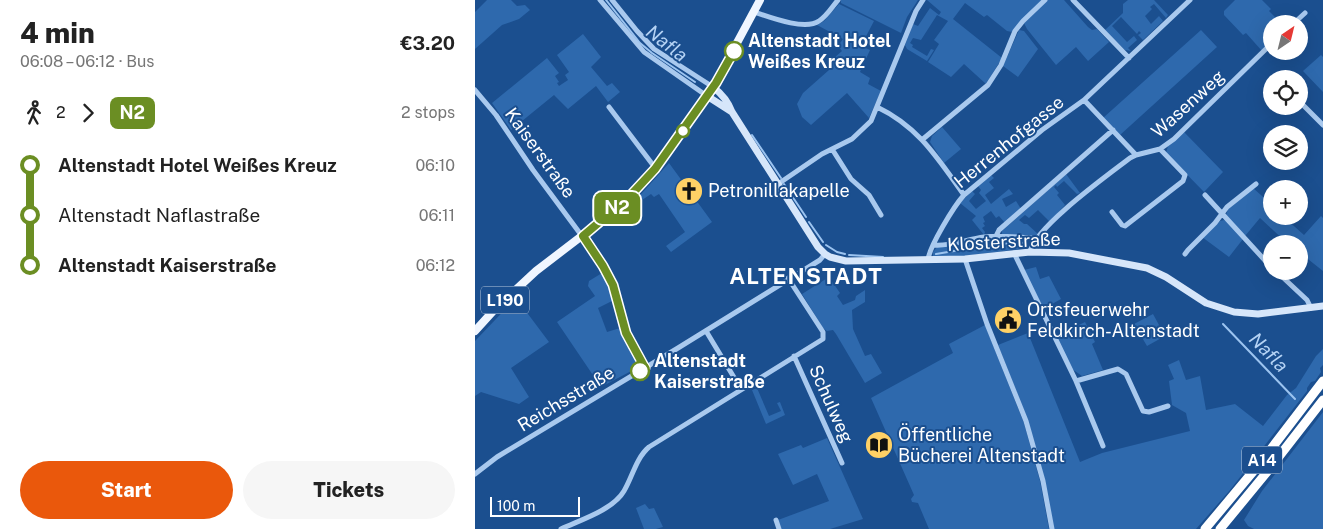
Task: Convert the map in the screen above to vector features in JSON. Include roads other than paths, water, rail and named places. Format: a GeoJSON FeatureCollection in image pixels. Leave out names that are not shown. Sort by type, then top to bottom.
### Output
{"type":"FeatureCollection","features":[{"type":"Feature","properties":{"kind":"highway","name":"A14"},"geometry":{"type":"LineString","coordinates":[[1205,529],[1261,462],[1323,381]]}},
{"type":"Feature","properties":{"kind":"highway","name":"A14"},"geometry":{"type":"LineString","coordinates":[[1220,529],[1323,400]]}},
{"type":"Feature","properties":{"kind":"main road","name":"L190"},"geometry":{"type":"LineString","coordinates":[[475,331],[537,271],[583,236],[629,197],[655,169],[710,92],[738,44],[760,0]]}},
{"type":"Feature","properties":{"kind":"main road"},"geometry":{"type":"LineString","coordinates":[[710,92],[728,102],[732,112],[813,239],[825,254]]}},
{"type":"Feature","properties":{"kind":"main road","name":"Klosterstraße"},"geometry":{"type":"LineString","coordinates":[[825,254],[835,259],[846,261],[965,259],[1030,252],[1069,253],[1147,268],[1166,277],[1203,302],[1233,312],[1258,314],[1323,306]]}},
{"type":"Feature","properties":{"kind":"street"},"geometry":{"type":"LineString","coordinates":[[600,0],[644,52],[710,92]]}},
{"type":"Feature","properties":{"kind":"street"},"geometry":{"type":"LineString","coordinates":[[612,0],[637,31],[654,48],[710,92]]}},
{"type":"Feature","properties":{"kind":"street"},"geometry":{"type":"LineString","coordinates":[[754,12],[795,24],[809,25],[822,19],[837,0]]}},
{"type":"Feature","properties":{"kind":"street"},"geometry":{"type":"LineString","coordinates":[[778,184],[822,154],[852,139],[871,121],[913,17],[923,0]]}},
{"type":"Feature","properties":{"kind":"street"},"geometry":{"type":"LineString","coordinates":[[923,139],[988,85],[1000,67],[1015,31],[1045,0]]}},
{"type":"Feature","properties":{"kind":"street"},"geometry":{"type":"LineString","coordinates":[[1073,0],[1129,58]]}},
{"type":"Feature","properties":{"kind":"street","name":"Herrenhofgasse"},"geometry":{"type":"LineString","coordinates":[[927,260],[933,245],[964,195],[1042,130],[1084,100],[1190,0]]}},
{"type":"Feature","properties":{"kind":"street"},"geometry":{"type":"LineString","coordinates":[[1302,15],[1305,12]]}},
{"type":"Feature","properties":{"kind":"street","name":"Wasenweg"},"geometry":{"type":"LineString","coordinates":[[1030,252],[1035,240],[1071,204],[1136,155],[1160,150],[1263,52]]}},
{"type":"Feature","properties":{"kind":"street","name":"Kaiserstraße"},"geometry":{"type":"LineString","coordinates":[[475,90],[496,115],[533,170],[583,236],[603,266],[613,285],[626,333],[645,368]]}},
{"type":"Feature","properties":{"kind":"street","name":"Herrenhofgasse"},"geometry":{"type":"LineString","coordinates":[[1084,100],[1136,155]]}},
{"type":"Feature","properties":{"kind":"street"},"geometry":{"type":"LineString","coordinates":[[609,107],[655,169]]}},
{"type":"Feature","properties":{"kind":"street"},"geometry":{"type":"LineString","coordinates":[[877,107],[909,127],[923,139],[964,195]]}},
{"type":"Feature","properties":{"kind":"street"},"geometry":{"type":"LineString","coordinates":[[1308,110],[1323,125]]}},
{"type":"Feature","properties":{"kind":"street"},"geometry":{"type":"LineString","coordinates":[[996,236],[999,230],[1113,130]]}},
{"type":"Feature","properties":{"kind":"street"},"geometry":{"type":"LineString","coordinates":[[832,149],[851,179],[869,196],[881,215]]}},
{"type":"Feature","properties":{"kind":"street"},"geometry":{"type":"LineString","coordinates":[[1112,212],[1122,225],[1125,226],[1183,181],[1185,175],[1160,150]]}},
{"type":"Feature","properties":{"kind":"street"},"geometry":{"type":"LineString","coordinates":[[1185,254],[1223,213],[1256,184]]}},
{"type":"Feature","properties":{"kind":"street"},"geometry":{"type":"LineString","coordinates":[[1205,195],[1263,259]]}},
{"type":"Feature","properties":{"kind":"street"},"geometry":{"type":"LineString","coordinates":[[933,245],[943,246],[971,239],[996,236],[1031,238],[1035,240]]}},
{"type":"Feature","properties":{"kind":"street"},"geometry":{"type":"LineString","coordinates":[[1014,253],[1076,381],[1083,402],[1103,446]]}},
{"type":"Feature","properties":{"kind":"street","name":"Reichsstraße"},"geometry":{"type":"LineString","coordinates":[[475,474],[497,458],[820,260],[825,254]]}},
{"type":"Feature","properties":{"kind":"street"},"geometry":{"type":"LineString","coordinates":[[965,259],[987,324],[1026,421],[1043,481],[1052,529]]}},
{"type":"Feature","properties":{"kind":"street"},"geometry":{"type":"LineString","coordinates":[[561,529],[614,503],[625,490],[646,450],[824,337],[788,278]]}},
{"type":"Feature","properties":{"kind":"street"},"geometry":{"type":"LineString","coordinates":[[1286,280],[1307,300],[1311,308]]}},
{"type":"Feature","properties":{"kind":"street"},"geometry":{"type":"LineString","coordinates":[[706,331],[741,388]]}},
{"type":"Feature","properties":{"kind":"street","name":"Schulweg"},"geometry":{"type":"LineString","coordinates":[[795,356],[842,463]]}},
{"type":"Feature","properties":{"kind":"street"},"geometry":{"type":"LineString","coordinates":[[1076,381],[1118,369],[1126,374],[1143,411],[1149,412],[1168,406]]}},
{"type":"Feature","properties":{"kind":"street"},"geometry":{"type":"LineString","coordinates":[[776,520],[779,529]]}},
{"type":"Feature","properties":{"kind":"waterway","name":"Nafla"},"geometry":{"type":"LineString","coordinates":[[606,0],[640,43],[695,82]]}},
{"type":"Feature","properties":{"kind":"waterway","name":"Nafla"},"geometry":{"type":"LineString","coordinates":[[752,135],[781,178]]}},
{"type":"Feature","properties":{"kind":"waterway","name":"Nafla"},"geometry":{"type":"LineString","coordinates":[[784,184],[806,217]]}},
{"type":"Feature","properties":{"kind":"waterway","name":"Nafla"},"geometry":{"type":"LineString","coordinates":[[809,222],[823,242]]}},
{"type":"Feature","properties":{"kind":"waterway","name":"Nafla"},"geometry":{"type":"LineString","coordinates":[[936,254],[996,244],[1022,243]]}},
{"type":"Feature","properties":{"kind":"waterway","name":"Nafla"},"geometry":{"type":"LineString","coordinates":[[826,245],[837,252],[845,254]]}},
{"type":"Feature","properties":{"kind":"waterway","name":"Nafla"},"geometry":{"type":"LineString","coordinates":[[849,255],[883,257]]}},
{"type":"Feature","properties":{"kind":"waterway","name":"Nafla"},"geometry":{"type":"LineString","coordinates":[[1223,324],[1295,399]]}},
{"type":"Feature","properties":{"kind":"place","name":"Altenstadt Hotel Weißes Kreuz"},"geometry":{"type":"Point","coordinates":[734,51]}},
{"type":"Feature","properties":{"kind":"place","name":"Petronillakapelle"},"geometry":{"type":"Point","coordinates":[689,191]}},
{"type":"Feature","properties":{"kind":"place","name":"Ortsfeuerwehr Feldkirch-Altenstadt"},"geometry":{"type":"Point","coordinates":[1008,320]}},
{"type":"Feature","properties":{"kind":"place","name":"Altenstadt Kaiserstraße"},"geometry":{"type":"Point","coordinates":[640,371]}},
{"type":"Feature","properties":{"kind":"place","name":"Öffentliche Bücherei Altenstadt"},"geometry":{"type":"Point","coordinates":[879,445]}},
{"type":"Feature","properties":{"kind":"district","name":"ALTENSTADT"},"geometry":{"type":"Point","coordinates":[806,276]}}]}
